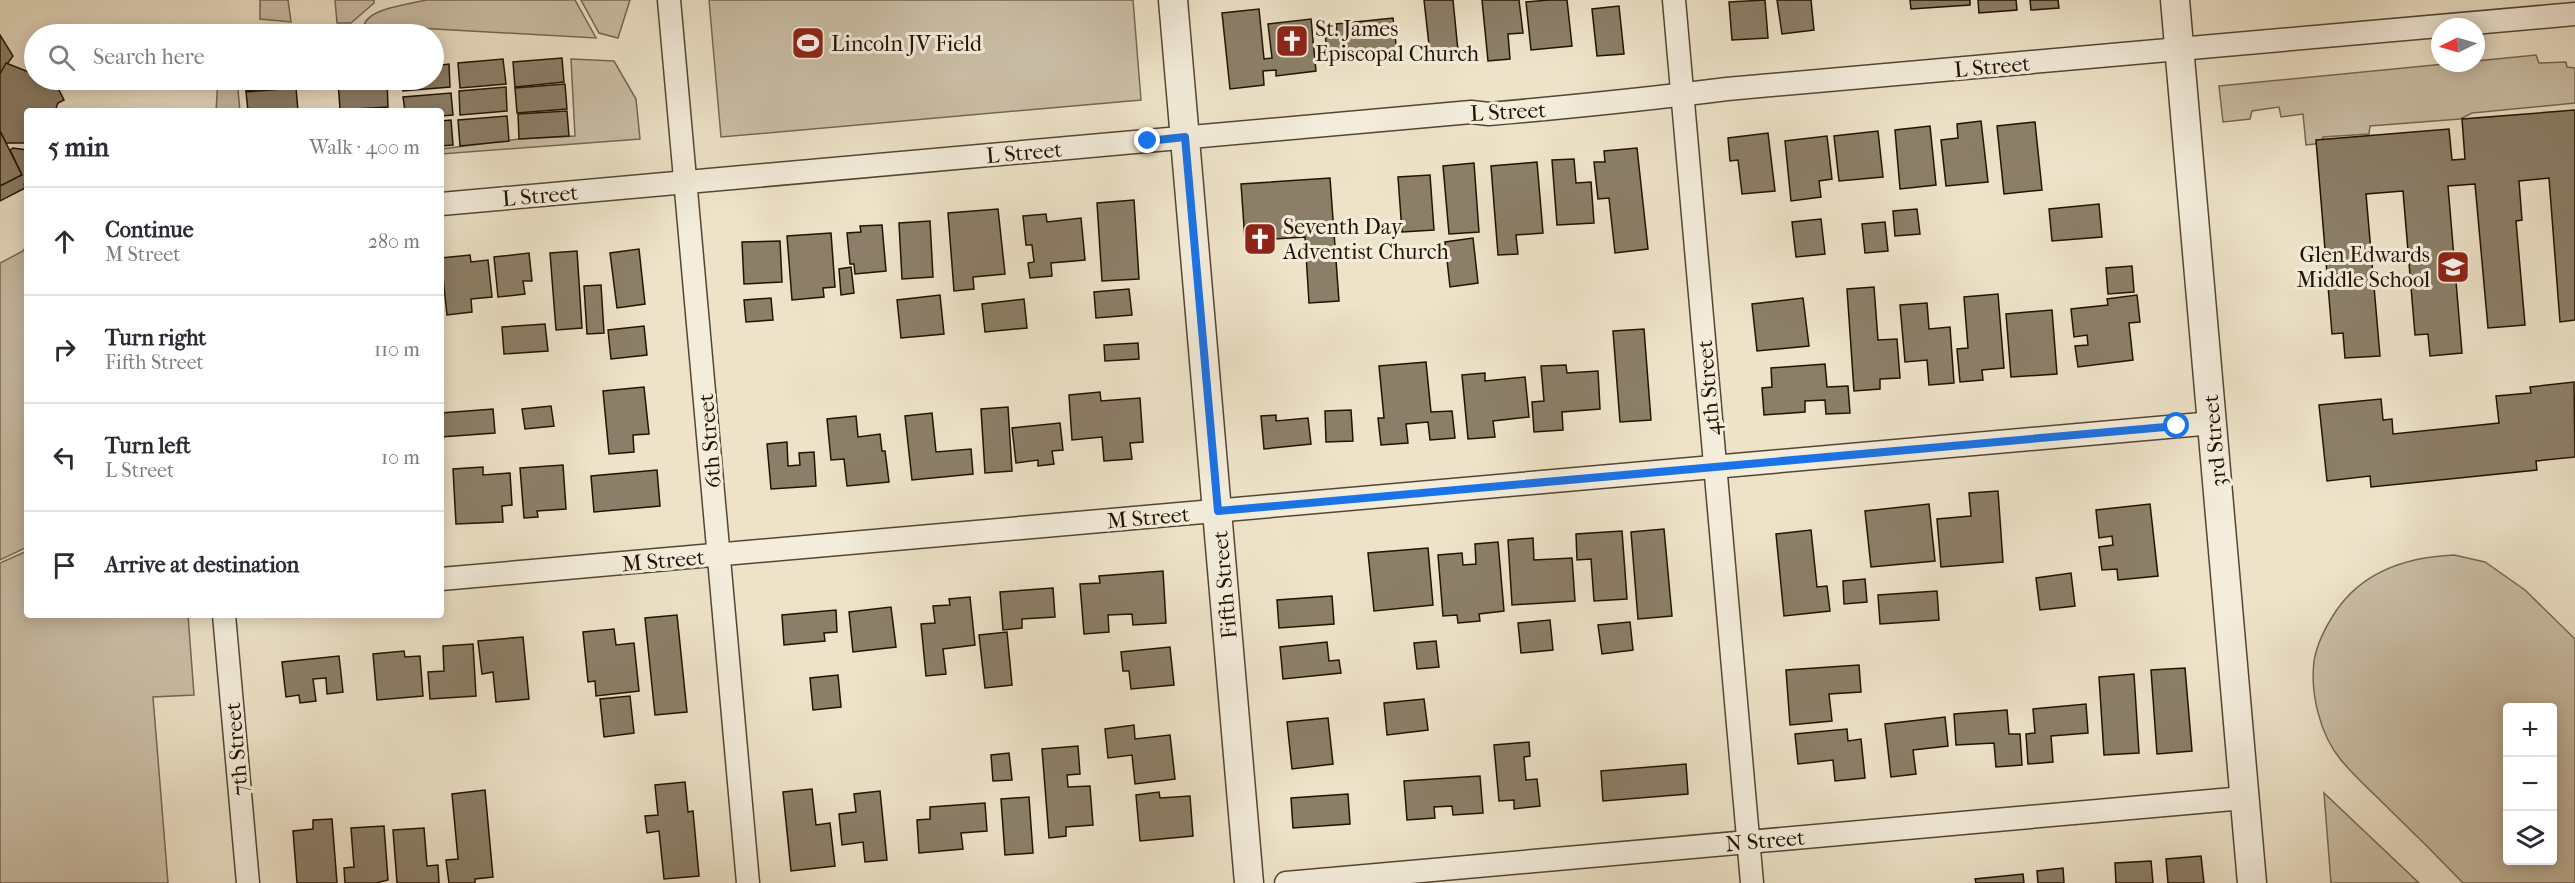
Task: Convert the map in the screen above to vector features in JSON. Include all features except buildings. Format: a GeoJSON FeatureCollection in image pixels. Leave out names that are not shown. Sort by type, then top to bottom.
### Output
{"type":"FeatureCollection","features":[{"type":"Feature","properties":{"kind":"street","name":"6th Street"},"geometry":{"type":"LineString","coordinates":[[669,0],[748,883]]}},
{"type":"Feature","properties":{"kind":"street","name":"Fifth Street"},"geometry":{"type":"LineString","coordinates":[[1173,0],[1249,883]]}},
{"type":"Feature","properties":{"kind":"street","name":"4th Street"},"geometry":{"type":"LineString","coordinates":[[1674,0],[1752,883]]}},
{"type":"Feature","properties":{"kind":"street","name":"3rd Street"},"geometry":{"type":"LineString","coordinates":[[2175,0],[2252,883]]}},
{"type":"Feature","properties":{"kind":"street","name":"L Street"},"geometry":{"type":"LineString","coordinates":[[444,204],[1471,112],[1490,114],[1627,102],[1682,93],[2575,14]]}},
{"type":"Feature","properties":{"kind":"street","name":"M Street"},"geometry":{"type":"LineString","coordinates":[[444,579],[2213,423]]}},
{"type":"Feature","properties":{"kind":"street","name":"7th Street"},"geometry":{"type":"LineString","coordinates":[[224,618],[248,883]]}},
{"type":"Feature","properties":{"kind":"street","name":"N Street"},"geometry":{"type":"LineString","coordinates":[[1286,883],[2244,798]]}},
{"type":"Feature","properties":{"kind":"shaded area"},"geometry":{"type":"Polygon","coordinates":[[[260,0],[288,0],[291,22],[260,19],[260,0]]]}},
{"type":"Feature","properties":{"kind":"shaded area"},"geometry":{"type":"Polygon","coordinates":[[[335,0],[374,0],[374,3],[351,23],[337,23],[335,0]]]}},
{"type":"Feature","properties":{"kind":"shaded area"},"geometry":{"type":"Polygon","coordinates":[[[426,0],[575,0],[596,38],[444,29],[444,24],[364,24],[374,14],[426,0]]]}},
{"type":"Feature","properties":{"kind":"shaded area"},"geometry":{"type":"Polygon","coordinates":[[[581,0],[630,0],[618,38],[599,33],[581,0]]]}},
{"type":"Feature","properties":{"kind":"shaded area"},"geometry":{"type":"Polygon","coordinates":[[[709,0],[1133,0],[1141,100],[721,137],[709,0]]]}},
{"type":"Feature","properties":{"kind":"shaded area"},"geometry":{"type":"Polygon","coordinates":[[[2536,55],[2539,63],[2566,62],[2567,67],[2575,68],[2575,103],[2472,113],[2460,119],[2370,126],[2369,134],[2323,137],[2323,143],[2306,145],[2303,114],[2281,117],[2279,107],[2252,111],[2250,119],[2223,122],[2219,86],[2431,65],[2431,72],[2485,72],[2485,60],[2536,55]]]}},
{"type":"Feature","properties":{"kind":"shaded area"},"geometry":{"type":"Polygon","coordinates":[[[571,59],[614,61],[636,99],[640,139],[444,154],[444,149],[519,139],[575,136],[571,59]]]}},
{"type":"Feature","properties":{"kind":"shaded area"},"geometry":{"type":"Polygon","coordinates":[[[217,90],[238,90],[240,108],[216,108],[217,90]]]}},
{"type":"Feature","properties":{"kind":"shaded area"},"geometry":{"type":"Polygon","coordinates":[[[24,250],[24,548],[0,560],[0,263],[24,250]]]}},
{"type":"Feature","properties":{"kind":"shaded area"},"geometry":{"type":"Polygon","coordinates":[[[24,552],[24,618],[188,618],[194,695],[153,697],[168,883],[0,883],[0,563],[24,552]]]}},
{"type":"Feature","properties":{"kind":"shaded area"},"geometry":{"type":"Polygon","coordinates":[[[2454,555],[2485,562],[2525,590],[2575,639],[2575,883],[2463,883],[2352,773],[2327,738],[2315,700],[2313,673],[2317,648],[2322,635],[2336,611],[2359,586],[2388,569],[2420,559],[2454,555]]]}},
{"type":"Feature","properties":{"kind":"shaded area"},"geometry":{"type":"Polygon","coordinates":[[[2324,793],[2419,883],[2331,883],[2324,793]]]}},
{"type":"Feature","properties":{"kind":"place","name":"St. James Episcopal Church"},"geometry":{"type":"Point","coordinates":[1292,41]}},
{"type":"Feature","properties":{"kind":"place","name":"Lincoln JV Field"},"geometry":{"type":"Point","coordinates":[808,43]}},
{"type":"Feature","properties":{"kind":"place","name":"Seventh Day Adventist Church"},"geometry":{"type":"Point","coordinates":[1260,239]}},
{"type":"Feature","properties":{"kind":"place","name":"Glen Edwards Middle School"},"geometry":{"type":"Point","coordinates":[2453,267]}},
{"type":"Feature","properties":{"kind":"route"},"geometry":{"type":"LineString","coordinates":[[1148,141],[1185,137],[1218,511],[2177,426]]}}]}
